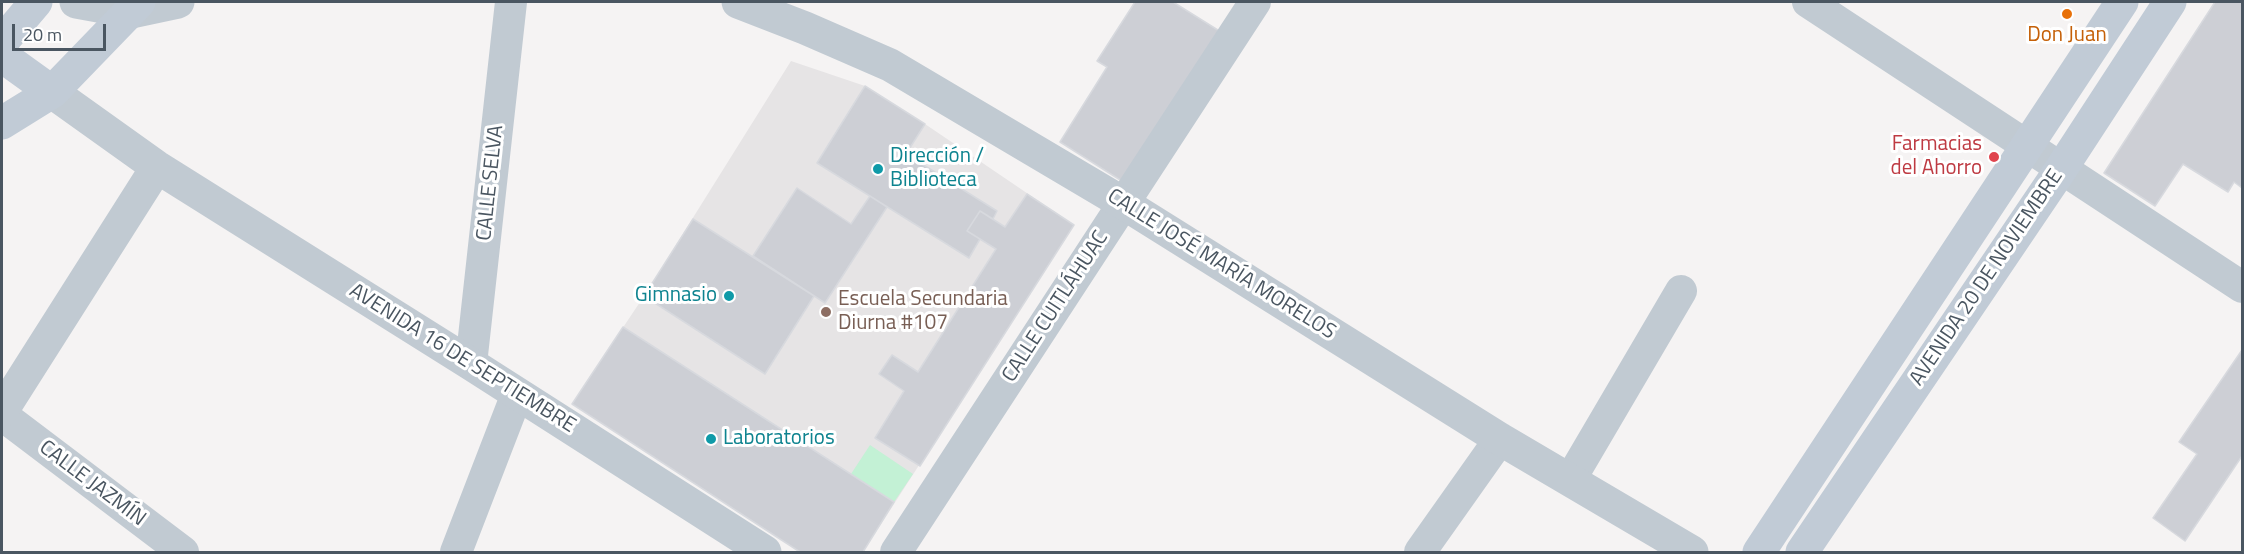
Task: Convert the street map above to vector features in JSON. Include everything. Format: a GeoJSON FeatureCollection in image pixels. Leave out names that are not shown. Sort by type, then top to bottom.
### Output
{"type":"FeatureCollection","features":[{"type":"Feature","properties":{"kind":"main road"},"geometry":{"type":"LineString","coordinates":[[2,42],[36,2]]}},
{"type":"Feature","properties":{"kind":"main road","name":"AVENIDA 20 DE NOVIEMBRE"},"geometry":{"type":"LineString","coordinates":[[1759,552],[2122,2]]}},
{"type":"Feature","properties":{"kind":"main road","name":"AVENIDA 20 DE NOVIEMBRE"},"geometry":{"type":"LineString","coordinates":[[1802,552],[2061,169],[2170,2]]}},
{"type":"Feature","properties":{"kind":"main road"},"geometry":{"type":"LineString","coordinates":[[2,123],[51,92],[135,7]]}},
{"type":"Feature","properties":{"kind":"main road"},"geometry":{"type":"LineString","coordinates":[[2,56],[51,92]]}},
{"type":"Feature","properties":{"kind":"street"},"geometry":{"type":"LineString","coordinates":[[76,2],[135,7],[178,2]]}},
{"type":"Feature","properties":{"kind":"street","name":"CALLE SELVA"},"geometry":{"type":"LineString","coordinates":[[471,364],[511,2]]}},
{"type":"Feature","properties":{"kind":"street","name":"CALLE JOSÉ MARÍA MORELOS"},"geometry":{"type":"LineString","coordinates":[[738,2],[890,65],[1123,203],[1500,440],[1692,552]]}},
{"type":"Feature","properties":{"kind":"street","name":"CALLE CUITLÁHUAC"},"geometry":{"type":"LineString","coordinates":[[896,552],[1255,2]]}},
{"type":"Feature","properties":{"kind":"street"},"geometry":{"type":"LineString","coordinates":[[1808,2],[1847,12],[2026,146],[2242,287]]}},
{"type":"Feature","properties":{"kind":"street","name":"AVENIDA 16 DE SEPTIEMBRE"},"geometry":{"type":"LineString","coordinates":[[51,92],[157,167],[765,552]]}},
{"type":"Feature","properties":{"kind":"street"},"geometry":{"type":"LineString","coordinates":[[2,413],[157,167]]}},
{"type":"Feature","properties":{"kind":"street"},"geometry":{"type":"LineString","coordinates":[[1570,480],[1682,291]]}},
{"type":"Feature","properties":{"kind":"street"},"geometry":{"type":"LineString","coordinates":[[456,552],[517,394]]}},
{"type":"Feature","properties":{"kind":"street","name":"CALLE JAZMÍN"},"geometry":{"type":"LineString","coordinates":[[2,413],[183,552]]}},
{"type":"Feature","properties":{"kind":"street"},"geometry":{"type":"LineString","coordinates":[[1420,552],[1500,440]]}},
{"type":"Feature","properties":{"kind":"shaded area","name":"Escuela Secundaria Diurna #107"},"geometry":{"type":"Polygon","coordinates":[[[791,61],[865,86],[1074,225],[863,552],[800,552],[572,404],[644,296],[791,61]]]}},
{"type":"Feature","properties":{"kind":"green space"},"geometry":{"type":"Polygon","coordinates":[[[870,445],[913,474],[894,502],[851,474],[870,445]]]}},
{"type":"Feature","properties":{"kind":"building"},"geometry":{"type":"Polygon","coordinates":[[[1135,2],[1173,2],[1221,32],[1125,183],[1060,142],[1107,67],[1097,61],[1135,2]]]}},
{"type":"Feature","properties":{"kind":"building"},"geometry":{"type":"Polygon","coordinates":[[[2215,2],[2242,2],[2242,188],[2234,182],[2228,192],[2183,164],[2155,206],[2104,173],[2215,2]]]}},
{"type":"Feature","properties":{"kind":"building","name":"Dirección / Biblioteca"},"geometry":{"type":"Polygon","coordinates":[[[865,86],[925,124],[906,154],[997,211],[993,219],[980,211],[967,231],[980,239],[969,258],[817,163],[865,86]]]}},
{"type":"Feature","properties":{"kind":"building"},"geometry":{"type":"Polygon","coordinates":[[[797,188],[851,224],[870,196],[887,207],[825,303],[753,256],[797,188]]]}},
{"type":"Feature","properties":{"kind":"building"},"geometry":{"type":"Polygon","coordinates":[[[1027,194],[1074,225],[920,466],[875,438],[904,391],[879,374],[892,355],[918,372],[996,249],[967,231],[980,211],[1005,227],[1027,194]]]}},
{"type":"Feature","properties":{"kind":"building","name":"Gimnasio"},"geometry":{"type":"Polygon","coordinates":[[[693,219],[814,296],[765,374],[644,296],[693,219]]]}},
{"type":"Feature","properties":{"kind":"building","name":"Laboratorios"},"geometry":{"type":"Polygon","coordinates":[[[623,327],[894,502],[863,552],[800,552],[572,404],[623,327]]]}},
{"type":"Feature","properties":{"kind":"building"},"geometry":{"type":"Polygon","coordinates":[[[2242,350],[2242,456],[2185,541],[2153,518],[2197,454],[2179,442],[2242,350]]]}},
{"type":"Feature","properties":{"kind":"place","name":"Don Juan"},"geometry":{"type":"Point","coordinates":[2067,14]}},
{"type":"Feature","properties":{"kind":"place","name":"Farmacias del Ahorro"},"geometry":{"type":"Point","coordinates":[1994,157]}},
{"type":"Feature","properties":{"kind":"place","name":"Dirección / Biblioteca"},"geometry":{"type":"Point","coordinates":[878,169]}},
{"type":"Feature","properties":{"kind":"place","name":"Gimnasio"},"geometry":{"type":"Point","coordinates":[729,296]}},
{"type":"Feature","properties":{"kind":"place","name":"Escuela Secundaria Diurna #107"},"geometry":{"type":"Point","coordinates":[826,312]}},
{"type":"Feature","properties":{"kind":"place","name":"Laboratorios"},"geometry":{"type":"Point","coordinates":[711,439]}}]}
